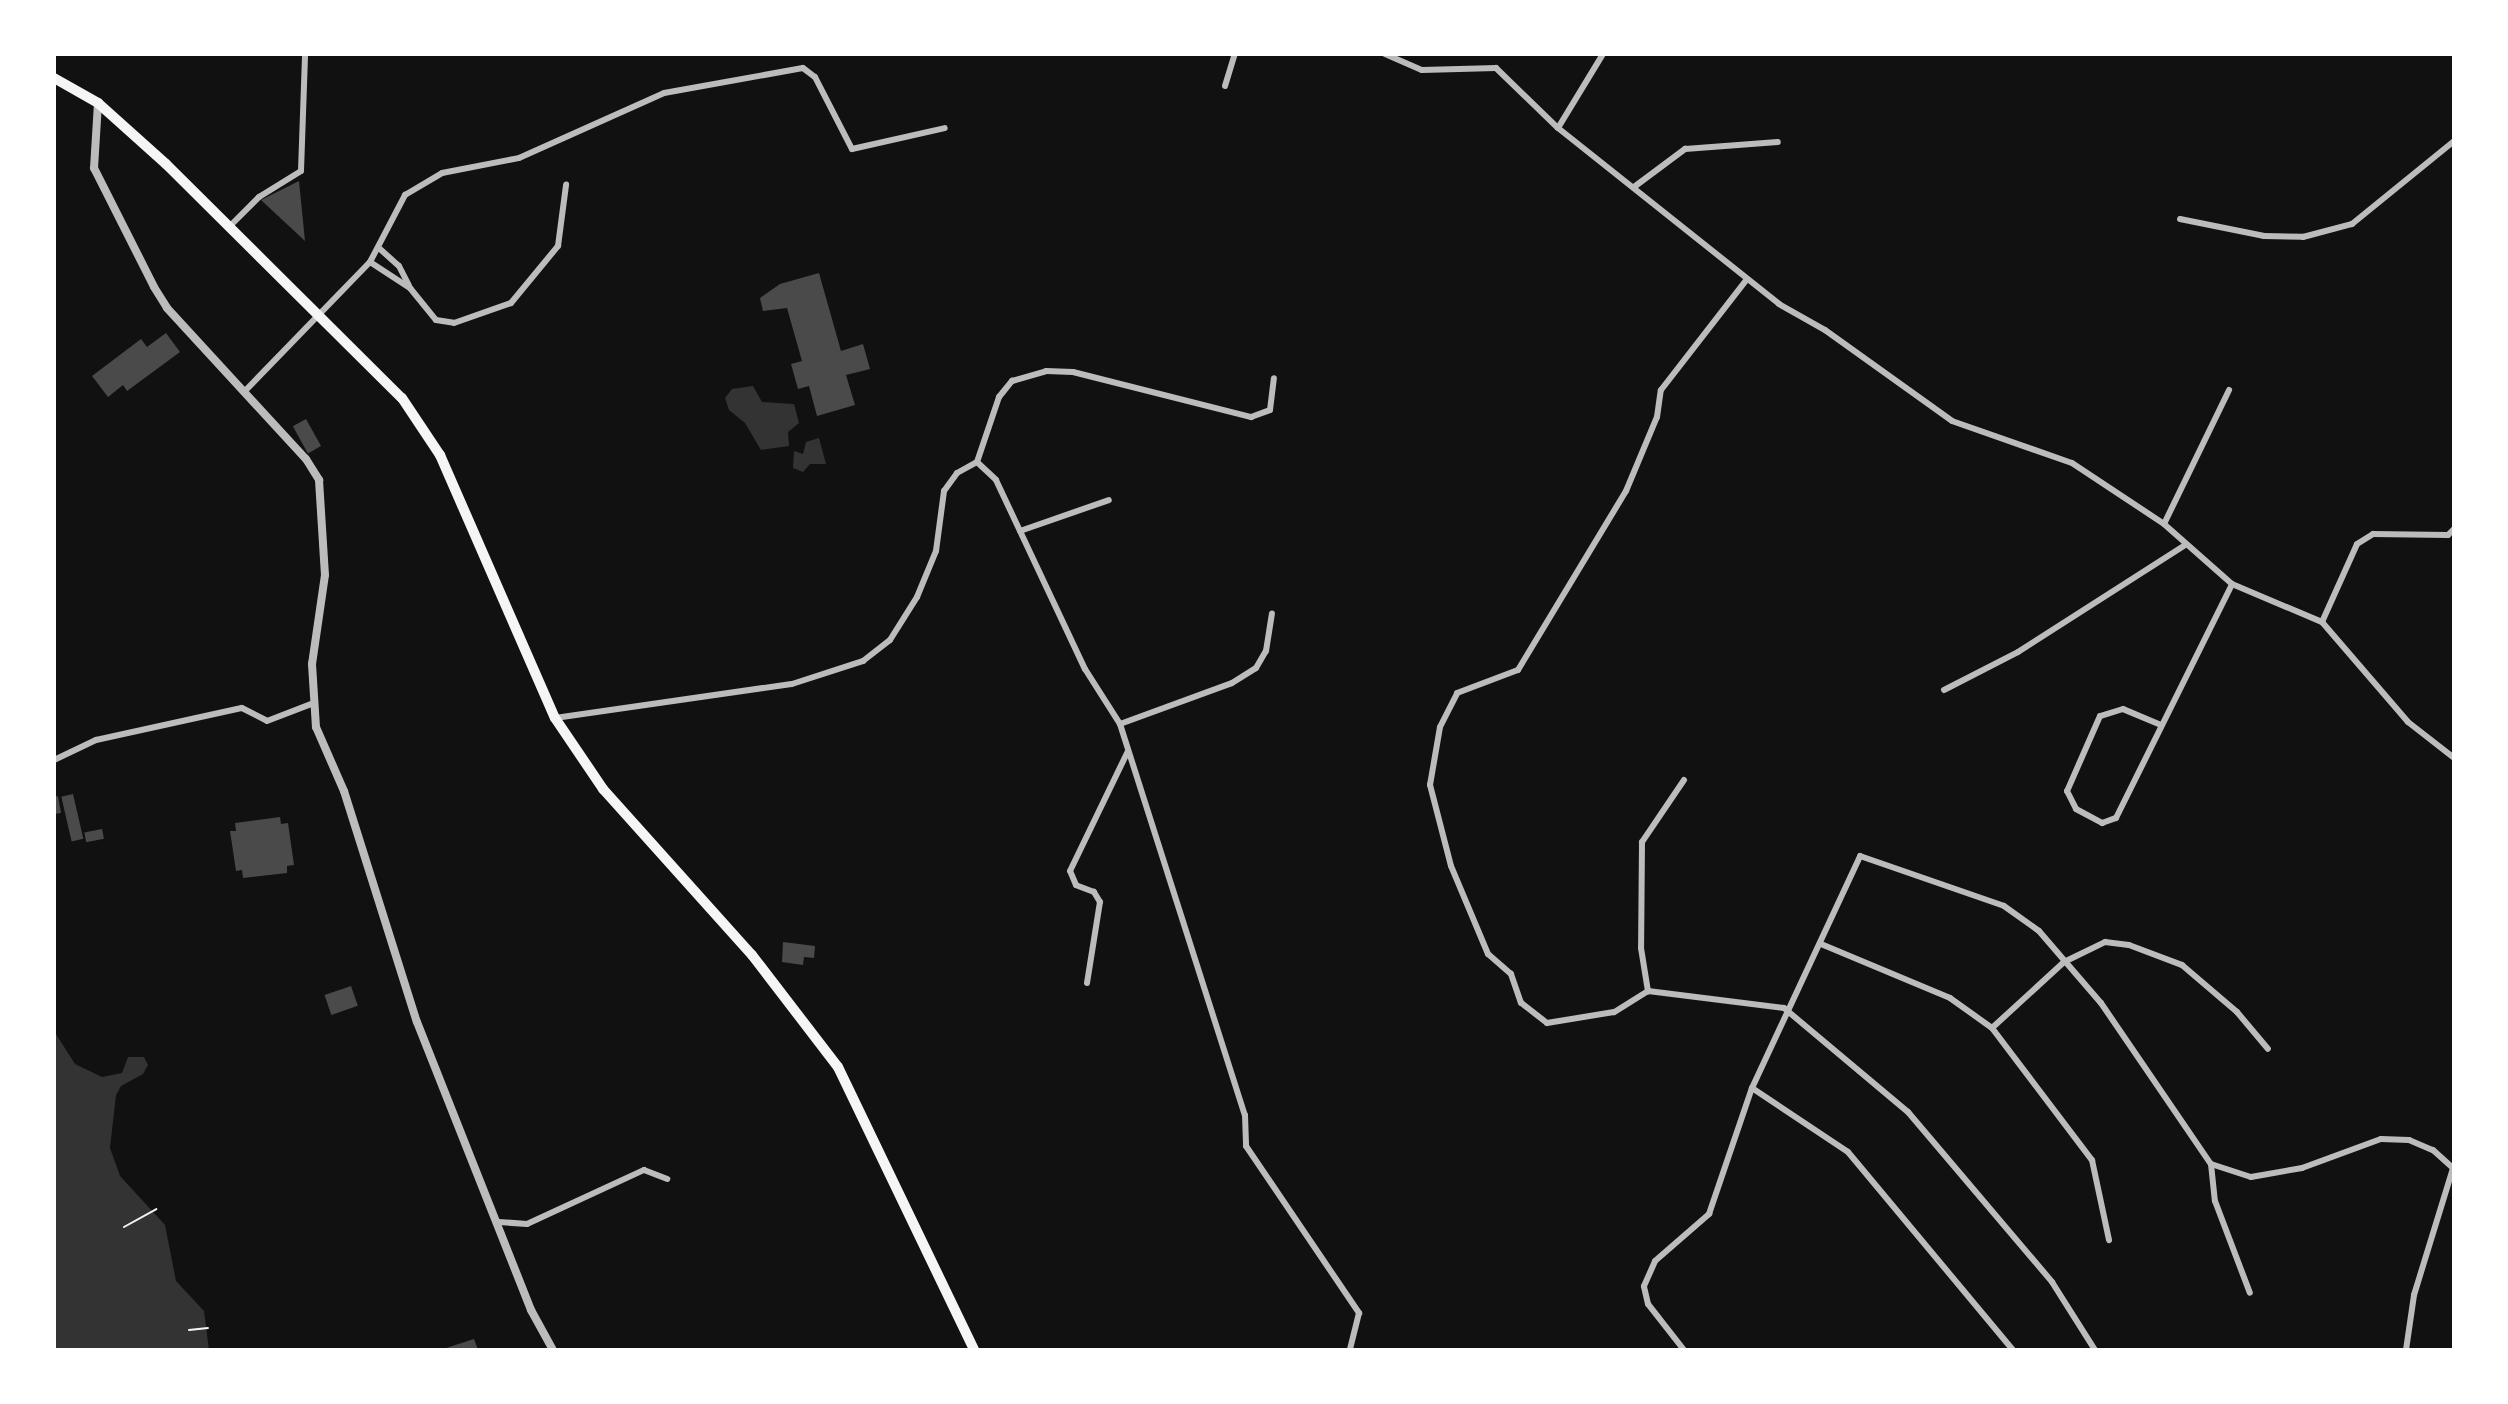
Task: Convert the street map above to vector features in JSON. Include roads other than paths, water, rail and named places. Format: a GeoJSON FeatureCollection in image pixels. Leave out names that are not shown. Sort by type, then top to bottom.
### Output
{"type":"FeatureCollection","features":[{"type":"Feature","properties":{"kind":"main road"},"geometry":{"type":"LineString","coordinates":[[54,78],[98,103],[402,398],[440,455],[555,718],[603,789],[752,955],[838,1067],[974,1350]]}},
{"type":"Feature","properties":{"kind":"street"},"geometry":{"type":"LineString","coordinates":[[228,228],[259,197],[301,171],[305,54]]}},
{"type":"Feature","properties":{"kind":"street"},"geometry":{"type":"LineString","coordinates":[[1225,86],[1235,54]]}},
{"type":"Feature","properties":{"kind":"street"},"geometry":{"type":"LineString","coordinates":[[1385,54],[1422,70],[1496,68],[1558,128],[1747,279],[1952,421],[2072,463],[2164,524],[2232,584],[2322,622],[2408,722],[2454,758]]}},
{"type":"Feature","properties":{"kind":"street"},"geometry":{"type":"LineString","coordinates":[[1558,128],[1603,54]]}},
{"type":"Feature","properties":{"kind":"street"},"geometry":{"type":"LineString","coordinates":[[244,392],[370,262],[380,249],[405,195],[442,173],[519,158],[664,93],[803,68],[815,77],[852,149],[945,128]]}},
{"type":"Feature","properties":{"kind":"street"},"geometry":{"type":"LineString","coordinates":[[98,103],[94,168],[154,287],[306,459],[319,480],[325,575],[313,646],[311,704],[417,1022],[499,1222],[531,1310],[553,1350]]}},
{"type":"Feature","properties":{"kind":"street"},"geometry":{"type":"LineString","coordinates":[[2180,219],[2264,236],[2303,237],[2352,224],[2454,141]]}},
{"type":"Feature","properties":{"kind":"street"},"geometry":{"type":"LineString","coordinates":[[1634,187],[1685,149],[1778,142]]}},
{"type":"Feature","properties":{"kind":"street"},"geometry":{"type":"LineString","coordinates":[[380,249],[399,266],[410,288],[436,320],[454,323],[511,303],[558,246],[566,185]]}},
{"type":"Feature","properties":{"kind":"street"},"geometry":{"type":"LineString","coordinates":[[370,262],[410,288]]}},
{"type":"Feature","properties":{"kind":"street"},"geometry":{"type":"LineString","coordinates":[[1747,279],[1661,390],[1657,417],[1626,491],[1518,670],[1457,693],[1433,755],[1430,785],[1451,866],[1488,954],[1511,974],[1521,1003],[1547,1023],[1614,1012],[1648,991],[1747,1000],[1789,1013],[1908,1112],[2052,1282],[2095,1350]]}},
{"type":"Feature","properties":{"kind":"street"},"geometry":{"type":"LineString","coordinates":[[555,718],[792,684],[863,661],[890,640],[917,597],[936,551],[944,491],[957,473],[977,462],[999,397],[1012,381],[1046,371],[1073,372],[1251,417],[1270,410],[1274,378]]}},
{"type":"Feature","properties":{"kind":"street"},"geometry":{"type":"LineString","coordinates":[[2164,524],[2229,390]]}},
{"type":"Feature","properties":{"kind":"street"},"geometry":{"type":"LineString","coordinates":[[977,462],[996,480],[1085,669],[1120,724],[1245,1115],[1246,1146],[1359,1313],[1350,1350]]}},
{"type":"Feature","properties":{"kind":"street"},"geometry":{"type":"LineString","coordinates":[[1020,531],[1109,500]]}},
{"type":"Feature","properties":{"kind":"street"},"geometry":{"type":"LineString","coordinates":[[2322,622],[2357,544],[2373,534],[2436,536],[2454,529]]}},
{"type":"Feature","properties":{"kind":"street"},"geometry":{"type":"LineString","coordinates":[[1944,690],[2018,652],[2185,545]]}},
{"type":"Feature","properties":{"kind":"street"},"geometry":{"type":"LineString","coordinates":[[2161,725],[2123,709],[2100,716],[2067,791],[2076,809],[2102,823],[2116,818],[2232,584]]}},
{"type":"Feature","properties":{"kind":"street"},"geometry":{"type":"LineString","coordinates":[[1120,724],[1232,683],[1256,668],[1266,651],[1272,613]]}},
{"type":"Feature","properties":{"kind":"street"},"geometry":{"type":"LineString","coordinates":[[54,760],[96,740],[242,708],[267,721],[311,704]]}},
{"type":"Feature","properties":{"kind":"street"},"geometry":{"type":"LineString","coordinates":[[1087,983],[1100,902],[1094,892],[1076,885],[1070,871],[1128,751]]}},
{"type":"Feature","properties":{"kind":"street"},"geometry":{"type":"LineString","coordinates":[[1648,991],[1641,948],[1642,842],[1684,780]]}},
{"type":"Feature","properties":{"kind":"street"},"geometry":{"type":"LineString","coordinates":[[1684,1350],[1648,1304],[1644,1286],[1655,1261],[1709,1214],[1752,1088],[1860,856],[2004,906],[2039,931],[2101,1003],[2211,1164],[2215,1201],[2250,1293]]}},
{"type":"Feature","properties":{"kind":"street"},"geometry":{"type":"LineString","coordinates":[[1992,1028],[2064,962],[2105,942],[2156,954],[2182,965],[2209,987],[2268,1049]]}},
{"type":"Feature","properties":{"kind":"street"},"geometry":{"type":"LineString","coordinates":[[1821,944],[1950,998],[1992,1028],[2092,1160],[2109,1240]]}},
{"type":"Feature","properties":{"kind":"street"},"geometry":{"type":"LineString","coordinates":[[1752,1088],[1848,1152],[1967,1289],[2013,1350]]}},
{"type":"Feature","properties":{"kind":"street"},"geometry":{"type":"LineString","coordinates":[[2211,1164],[2251,1177],[2302,1168],[2381,1139],[2409,1140],[2433,1150],[2453,1168],[2414,1295],[2406,1350]]}},
{"type":"Feature","properties":{"kind":"street"},"geometry":{"type":"LineString","coordinates":[[499,1222],[527,1224],[644,1170],[667,1179]]}}]}
